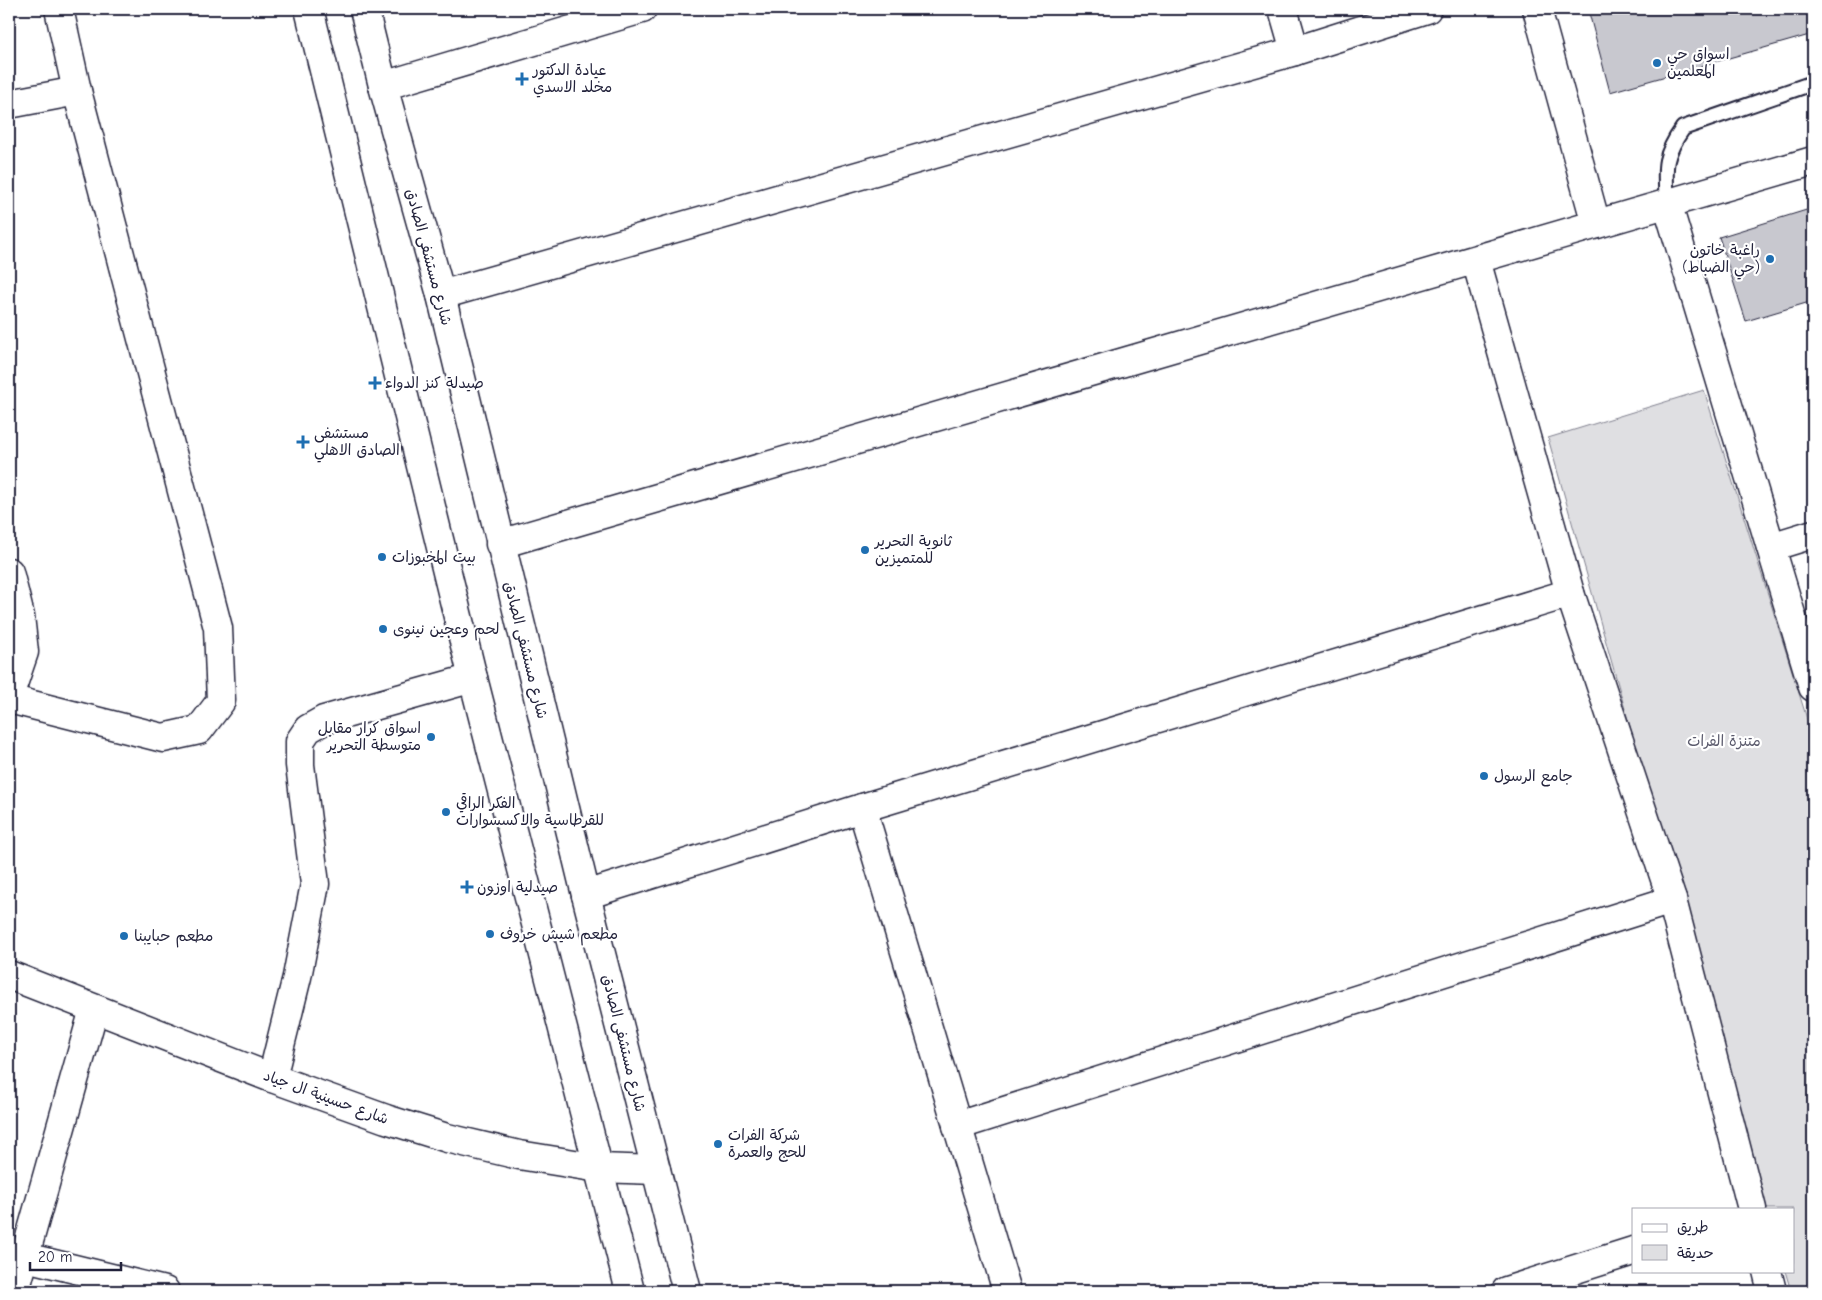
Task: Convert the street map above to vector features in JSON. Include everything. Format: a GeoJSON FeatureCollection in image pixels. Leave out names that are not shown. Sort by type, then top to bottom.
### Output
{"type":"FeatureCollection","features":[{"type":"Feature","properties":{"kind":"street"},"geometry":{"type":"LineString","coordinates":[[9,572],[20,616],[24,652],[9,697],[163,738],[200,730],[221,701],[218,628],[77,90],[59,9]]}},
{"type":"Feature","properties":{"kind":"street"},"geometry":{"type":"LineString","coordinates":[[309,9],[473,678],[630,1291]]}},
{"type":"Feature","properties":{"kind":"street","name":"شارع مستشفى الصادق"},"geometry":{"type":"LineString","coordinates":[[364,9],[383,86],[441,296],[586,895],[687,1291]]}},
{"type":"Feature","properties":{"kind":"street"},"geometry":{"type":"LineString","coordinates":[[383,86],[642,9]]}},
{"type":"Feature","properties":{"kind":"street"},"geometry":{"type":"LineString","coordinates":[[1283,9],[1296,51]]}},
{"type":"Feature","properties":{"kind":"street"},"geometry":{"type":"LineString","coordinates":[[441,296],[1296,51],[1427,9]]}},
{"type":"Feature","properties":{"kind":"street"},"geometry":{"type":"LineString","coordinates":[[1537,9],[1596,224]]}},
{"type":"Feature","properties":{"kind":"street"},"geometry":{"type":"LineString","coordinates":[[9,104],[77,90]]}},
{"type":"Feature","properties":{"kind":"street"},"geometry":{"type":"LineString","coordinates":[[500,544],[1813,161]]}},
{"type":"Feature","properties":{"kind":"street"},"geometry":{"type":"LineString","coordinates":[[1667,203],[1813,687]]}},
{"type":"Feature","properties":{"kind":"street"},"geometry":{"type":"LineString","coordinates":[[1476,260],[1570,593],[1672,900],[1752,1208]]}},
{"type":"Feature","properties":{"kind":"street"},"geometry":{"type":"LineString","coordinates":[[1771,547],[1813,534]]}},
{"type":"Feature","properties":{"kind":"street"},"geometry":{"type":"LineString","coordinates":[[586,895],[862,808],[1570,593]]}},
{"type":"Feature","properties":{"kind":"street"},"geometry":{"type":"LineString","coordinates":[[272,1078],[297,978],[315,884],[300,765],[300,740],[308,729],[324,720],[473,678]]}},
{"type":"Feature","properties":{"kind":"street"},"geometry":{"type":"LineString","coordinates":[[862,808],[1007,1291]]}},
{"type":"Feature","properties":{"kind":"street"},"geometry":{"type":"LineString","coordinates":[[957,1126],[1672,900]]}},
{"type":"Feature","properties":{"kind":"street","name":"شارع حسينية ال جياد"},"geometry":{"type":"LineString","coordinates":[[9,975],[272,1078],[386,1119],[447,1138],[519,1155],[599,1168],[656,1170]]}},
{"type":"Feature","properties":{"kind":"street"},"geometry":{"type":"LineString","coordinates":[[15,1291],[17,1255],[94,1009]]}},
{"type":"Feature","properties":{"kind":"street"},"geometry":{"type":"LineString","coordinates":[[1506,1291],[1632,1251]]}},
{"type":"Feature","properties":{"kind":"street"},"geometry":{"type":"LineString","coordinates":[[17,1255],[165,1291]]}},
{"type":"Feature","properties":{"kind":"street"},"geometry":{"type":"LineString","coordinates":[[1767,1272],[1772,1291]]}},
{"type":"Feature","properties":{"kind":"lane"},"geometry":{"type":"LineString","coordinates":[[1667,203],[1665,164],[1672,143],[1683,128],[1813,83]]}},
{"type":"Feature","properties":{"kind":"green space","name":"متنزة الفرات"},"geometry":{"type":"Polygon","coordinates":[[[1704,390],[1813,738],[1813,1291],[1791,1291],[1785,1272],[1794,1272],[1794,1208],[1767,1208],[1548,438],[1704,390]]]}},
{"type":"Feature","properties":{"kind":"building","name":"اسواق حي المعلمين"},"geometry":{"type":"Polygon","coordinates":[[[1588,9],[1813,9],[1813,34],[1610,92],[1588,9]]]}},
{"type":"Feature","properties":{"kind":"building","name":"راغبة خاتون (حي الضباط)"},"geometry":{"type":"Polygon","coordinates":[[[1813,208],[1813,301],[1746,321],[1719,237],[1813,208]]]}},
{"type":"Feature","properties":{"kind":"place","name":"اسواق حي المعلمين"},"geometry":{"type":"Point","coordinates":[1657,63]}},
{"type":"Feature","properties":{"kind":"place","name":"عيادة الدكتور مخلد الاسدي"},"geometry":{"type":"Point","coordinates":[522,79]}},
{"type":"Feature","properties":{"kind":"place","name":"راغبة خاتون (حي الضباط)"},"geometry":{"type":"Point","coordinates":[1770,259]}},
{"type":"Feature","properties":{"kind":"place","name":"صيدلة كنز الدواء"},"geometry":{"type":"Point","coordinates":[375,383]}},
{"type":"Feature","properties":{"kind":"place","name":"مستشفى الصادق الاهلي"},"geometry":{"type":"Point","coordinates":[303,442]}},
{"type":"Feature","properties":{"kind":"place","name":"ثانوية التحرير للمتميزين"},"geometry":{"type":"Point","coordinates":[865,550]}},
{"type":"Feature","properties":{"kind":"place","name":"بيت المخبوزات"},"geometry":{"type":"Point","coordinates":[382,557]}},
{"type":"Feature","properties":{"kind":"place","name":"لحم وعجين نينوى"},"geometry":{"type":"Point","coordinates":[383,629]}},
{"type":"Feature","properties":{"kind":"place","name":"اسواق كرار مقابل متوسطة التحرير"},"geometry":{"type":"Point","coordinates":[431,737]}},
{"type":"Feature","properties":{"kind":"place","name":"جامع الرسول"},"geometry":{"type":"Point","coordinates":[1484,776]}},
{"type":"Feature","properties":{"kind":"place","name":"الفكر الراقي للقرطاسية والاكسسوارات"},"geometry":{"type":"Point","coordinates":[446,812]}},
{"type":"Feature","properties":{"kind":"place","name":"صيدلية اوزون"},"geometry":{"type":"Point","coordinates":[467,887]}},
{"type":"Feature","properties":{"kind":"place","name":"مطعم شيش خروف"},"geometry":{"type":"Point","coordinates":[490,934]}},
{"type":"Feature","properties":{"kind":"place","name":"مطعم حبايبنا"},"geometry":{"type":"Point","coordinates":[124,936]}},
{"type":"Feature","properties":{"kind":"place","name":"شركة الفرات للحج والعمرة"},"geometry":{"type":"Point","coordinates":[718,1144]}}]}
